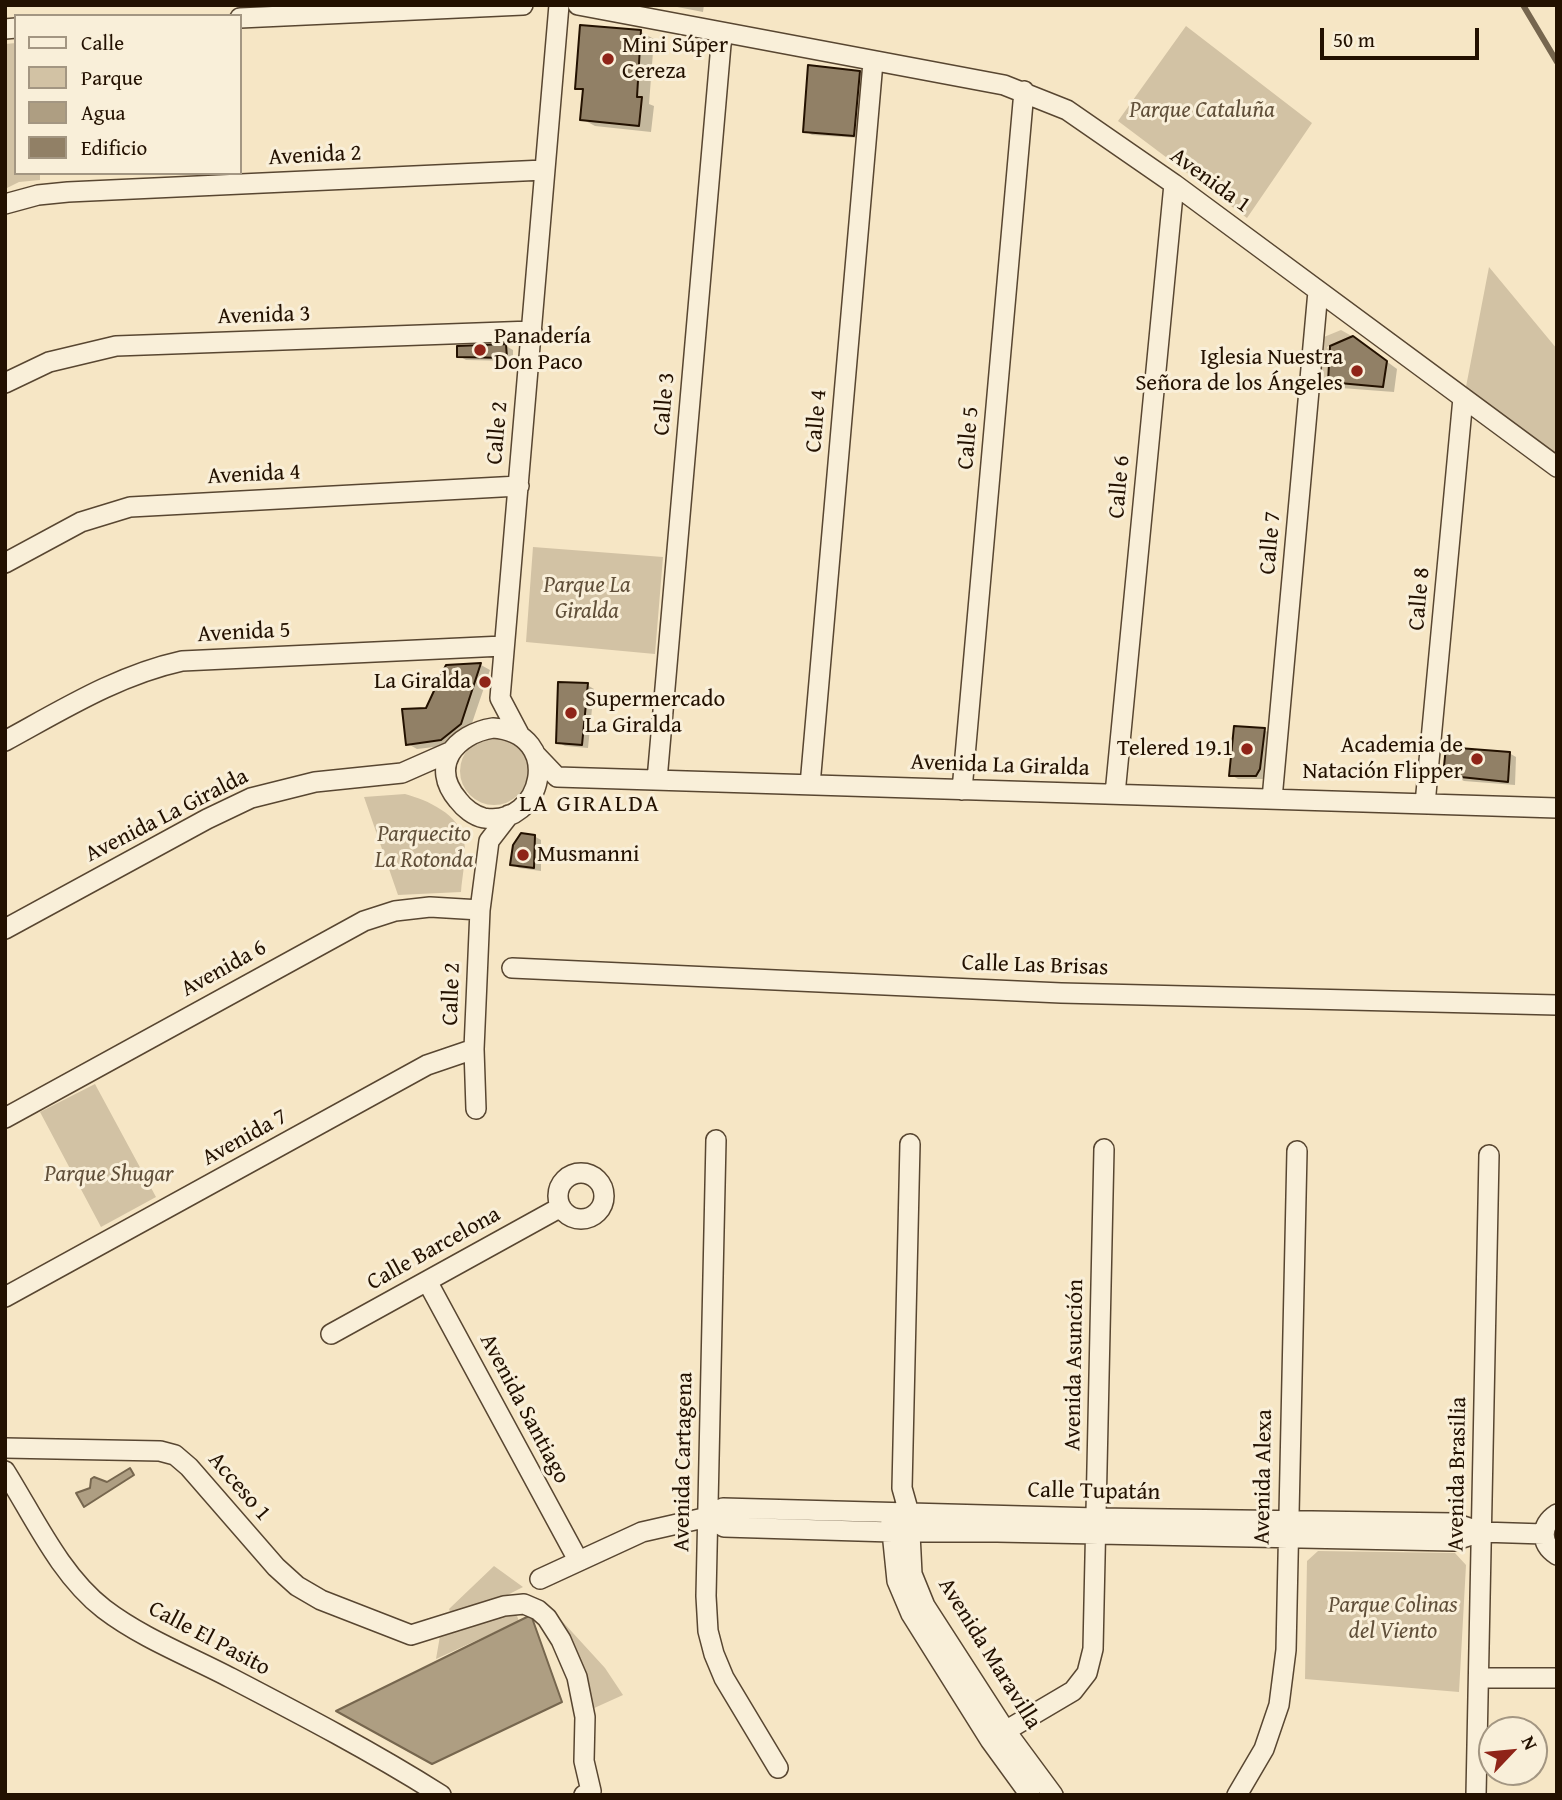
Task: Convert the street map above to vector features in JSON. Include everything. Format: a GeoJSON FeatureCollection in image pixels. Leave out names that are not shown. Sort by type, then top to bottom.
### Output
{"type":"FeatureCollection","features":[{"type":"Feature","properties":{"kind":"street"},"geometry":{"type":"LineString","coordinates":[[242,18],[523,5]]}},
{"type":"Feature","properties":{"kind":"street","name":"Calle 2"},"geometry":{"type":"LineString","coordinates":[[500,698],[559,5]]}},
{"type":"Feature","properties":{"kind":"street","name":"Avenida 1"},"geometry":{"type":"LineString","coordinates":[[578,5],[1004,85],[1067,110],[1174,184],[1557,467]]}},
{"type":"Feature","properties":{"kind":"street","name":"Calle 3"},"geometry":{"type":"LineString","coordinates":[[657,780],[722,33]]}},
{"type":"Feature","properties":{"kind":"street","name":"Calle 4"},"geometry":{"type":"LineString","coordinates":[[810,785],[873,62]]}},
{"type":"Feature","properties":{"kind":"street","name":"Calle 5"},"geometry":{"type":"LineString","coordinates":[[962,790],[1024,92]]}},
{"type":"Feature","properties":{"kind":"street","name":"Avenida 2"},"geometry":{"type":"LineString","coordinates":[[5,204],[38,195],[68,192],[544,170]]}},
{"type":"Feature","properties":{"kind":"street","name":"Calle 6"},"geometry":{"type":"LineString","coordinates":[[1115,794],[1174,184]]}},
{"type":"Feature","properties":{"kind":"street","name":"Calle 7"},"geometry":{"type":"LineString","coordinates":[[1272,799],[1318,291]]}},
{"type":"Feature","properties":{"kind":"street","name":"Avenida 3"},"geometry":{"type":"LineString","coordinates":[[5,383],[49,362],[116,346],[532,331]]}},
{"type":"Feature","properties":{"kind":"street","name":"Calle 8"},"geometry":{"type":"LineString","coordinates":[[1425,804],[1463,398]]}},
{"type":"Feature","properties":{"kind":"street","name":"Avenida 4"},"geometry":{"type":"LineString","coordinates":[[5,564],[81,522],[130,507],[519,486]]}},
{"type":"Feature","properties":{"kind":"street","name":"Avenida 5"},"geometry":{"type":"LineString","coordinates":[[5,741],[114,684],[160,666],[182,661],[503,646]]}},
{"type":"Feature","properties":{"kind":"street"},"geometry":{"type":"LineString","coordinates":[[500,698],[519,734],[557,777],[509,815],[483,818],[459,803],[450,790],[446,762],[452,751],[500,698]]}},
{"type":"Feature","properties":{"kind":"street"},"geometry":{"type":"LineString","coordinates":[[470,734],[493,727],[505,728],[519,734]]}},
{"type":"Feature","properties":{"kind":"street","name":"Avenida La Giralda"},"geometry":{"type":"LineString","coordinates":[[402,773],[452,751]]}},
{"type":"Feature","properties":{"kind":"street"},"geometry":{"type":"LineString","coordinates":[[533,794],[539,780],[536,755]]}},
{"type":"Feature","properties":{"kind":"street","name":"Avenida La Giralda"},"geometry":{"type":"LineString","coordinates":[[5,929],[207,818],[251,798],[282,788],[402,773],[429,778],[450,790]]}},
{"type":"Feature","properties":{"kind":"street","name":"Avenida La Giralda"},"geometry":{"type":"LineString","coordinates":[[557,777],[1557,808]]}},
{"type":"Feature","properties":{"kind":"street"},"geometry":{"type":"LineString","coordinates":[[472,813],[489,841],[509,815]]}},
{"type":"Feature","properties":{"kind":"street","name":"Calle 2"},"geometry":{"type":"LineString","coordinates":[[476,1109],[474,1049],[480,910],[489,841]]}},
{"type":"Feature","properties":{"kind":"street","name":"Avenida 6"},"geometry":{"type":"LineString","coordinates":[[5,1118],[364,921],[395,911],[430,907],[480,910]]}},
{"type":"Feature","properties":{"kind":"street","name":"Calle Las Brisas"},"geometry":{"type":"LineString","coordinates":[[512,968],[1061,993],[1557,1005]]}},
{"type":"Feature","properties":{"kind":"street","name":"Avenida 7"},"geometry":{"type":"LineString","coordinates":[[5,1297],[427,1065],[474,1049]]}},
{"type":"Feature","properties":{"kind":"street","name":"Avenida Cartagena"},"geometry":{"type":"LineString","coordinates":[[716,1140],[706,1596],[708,1631],[724,1678],[778,1768]]}},
{"type":"Feature","properties":{"kind":"street","name":"Avenida Maravilla"},"geometry":{"type":"LineString","coordinates":[[910,1144],[900,1522],[912,1574],[925,1605],[1030,1795]]}},
{"type":"Feature","properties":{"kind":"street","name":"Avenida Asunción"},"geometry":{"type":"LineString","coordinates":[[998,1735],[1073,1691],[1087,1673],[1093,1649],[1104,1149]]}},
{"type":"Feature","properties":{"kind":"street","name":"Avenida Alexa"},"geometry":{"type":"LineString","coordinates":[[1237,1795],[1265,1749],[1279,1705],[1286,1650],[1297,1151]]}},
{"type":"Feature","properties":{"kind":"street","name":"Avenida Brasilia"},"geometry":{"type":"LineString","coordinates":[[1476,1795],[1489,1155]]}},
{"type":"Feature","properties":{"kind":"street","name":"Calle Barcelona"},"geometry":{"type":"LineString","coordinates":[[331,1334],[561,1207]]}},
{"type":"Feature","properties":{"kind":"street","name":"Avenida Santiago"},"geometry":{"type":"LineString","coordinates":[[427,1281],[578,1560]]}},
{"type":"Feature","properties":{"kind":"street","name":"Acceso 1"},"geometry":{"type":"LineString","coordinates":[[5,1448],[160,1451],[175,1455],[189,1467],[276,1567],[296,1586],[321,1600],[411,1635],[504,1606],[524,1604],[538,1610],[547,1618],[561,1640],[576,1677],[585,1717],[584,1761],[588,1793]]}},
{"type":"Feature","properties":{"kind":"street","name":"Calle El Pasito"},"geometry":{"type":"LineString","coordinates":[[5,1471],[60,1560],[104,1609],[140,1631],[323,1725],[441,1795]]}},
{"type":"Feature","properties":{"kind":"street","name":"Calle Tupatán"},"geometry":{"type":"LineString","coordinates":[[540,1579],[642,1532],[708,1517],[723,1507],[900,1522],[1288,1529],[1454,1523],[1481,1532],[1544,1534]]}},
{"type":"Feature","properties":{"kind":"street"},"geometry":{"type":"LineString","coordinates":[[1557,1514],[1549,1520],[1544,1534],[1548,1547],[1557,1555]]}},
{"type":"Feature","properties":{"kind":"street"},"geometry":{"type":"LineString","coordinates":[[1479,1678],[1557,1678]]}},
{"type":"Feature","properties":{"kind":"street","name":"Avenida Maravilla"},"geometry":{"type":"LineString","coordinates":[[998,1735],[1053,1795]]}},
{"type":"Feature","properties":{"kind":"green space","name":"Parque Cataluña"},"geometry":{"type":"Polygon","coordinates":[[[1186,26],[1312,123],[1247,218],[1118,121],[1186,26]]]}},
{"type":"Feature","properties":{"kind":"green space"},"geometry":{"type":"Polygon","coordinates":[[[14,43],[14,175],[40,175],[40,180],[19,182],[5,189],[5,44],[14,43]]]}},
{"type":"Feature","properties":{"kind":"green space"},"geometry":{"type":"Polygon","coordinates":[[[1489,267],[1557,349],[1557,462],[1465,392],[1489,267]]]}},
{"type":"Feature","properties":{"kind":"green space"},"geometry":{"type":"Polygon","coordinates":[[[1341,330],[1357,339],[1351,337],[1327,347],[1328,382],[1319,382],[1324,337],[1341,330]]]}},
{"type":"Feature","properties":{"kind":"green space","name":"Parque La Giralda"},"geometry":{"type":"Polygon","coordinates":[[[533,547],[663,557],[655,654],[526,642],[533,547]]]}},
{"type":"Feature","properties":{"kind":"green space"},"geometry":{"type":"Polygon","coordinates":[[[494,737],[507,740],[518,747],[525,758],[528,771],[525,784],[518,795],[507,802],[494,805],[481,802],[470,795],[463,784],[460,771],[463,758],[470,747],[481,740],[494,737]]]}},
{"type":"Feature","properties":{"kind":"green space","name":"Parquecito La Rotonda"},"geometry":{"type":"Polygon","coordinates":[[[405,794],[441,810],[461,831],[465,853],[461,892],[398,895],[364,797],[405,794]]]}},
{"type":"Feature","properties":{"kind":"green space","name":"Parque Shugar"},"geometry":{"type":"Polygon","coordinates":[[[95,1084],[156,1197],[101,1227],[40,1112],[95,1084]]]}},
{"type":"Feature","properties":{"kind":"green space","name":"Parque Colinas del Viento"},"geometry":{"type":"Polygon","coordinates":[[[1318,1551],[1455,1553],[1466,1565],[1459,1692],[1305,1679],[1307,1561],[1318,1551]]]}},
{"type":"Feature","properties":{"kind":"green space"},"geometry":{"type":"Polygon","coordinates":[[[494,1566],[523,1587],[486,1606],[451,1614],[449,1609],[494,1566]]]}},
{"type":"Feature","properties":{"kind":"green space"},"geometry":{"type":"Polygon","coordinates":[[[509,1613],[517,1616],[519,1621],[436,1659],[440,1636],[509,1613]]]}},
{"type":"Feature","properties":{"kind":"green space"},"geometry":{"type":"Polygon","coordinates":[[[562,1621],[605,1668],[623,1695],[592,1709],[562,1621]]]}},
{"type":"Feature","properties":{"kind":"water"},"geometry":{"type":"Polygon","coordinates":[[[130,1468],[134,1475],[84,1507],[76,1493],[90,1488],[91,1479],[94,1477],[107,1482],[130,1468]]]}},
{"type":"Feature","properties":{"kind":"water"},"geometry":{"type":"Polygon","coordinates":[[[531,1615],[562,1702],[432,1764],[336,1711],[531,1615]]]}},
{"type":"Feature","properties":{"kind":"building","name":"Mini Súper Cereza"},"geometry":{"type":"Polygon","coordinates":[[[580,25],[641,30],[637,97],[642,97],[639,126],[580,120],[583,89],[575,89],[580,25]]]}},
{"type":"Feature","properties":{"kind":"building"},"geometry":{"type":"Polygon","coordinates":[[[808,65],[860,71],[854,136],[803,132],[808,65]]]}},
{"type":"Feature","properties":{"kind":"building","name":"Iglesia Nuestra Señora de los Ángeles"},"geometry":{"type":"Polygon","coordinates":[[[1353,336],[1387,361],[1383,387],[1328,382],[1330,346],[1353,336]]]}},
{"type":"Feature","properties":{"kind":"building","name":"Panadería Don Paco"},"geometry":{"type":"Polygon","coordinates":[[[506,344],[507,358],[457,357],[457,346],[506,344]]]}},
{"type":"Feature","properties":{"kind":"building"},"geometry":{"type":"Polygon","coordinates":[[[481,663],[461,724],[441,740],[406,745],[402,709],[426,708],[446,665],[481,663]]]}},
{"type":"Feature","properties":{"kind":"building","name":"Supermercado La Giralda"},"geometry":{"type":"Polygon","coordinates":[[[558,682],[588,683],[582,745],[556,743],[558,682]]]}},
{"type":"Feature","properties":{"kind":"building","name":"Telered 19.1"},"geometry":{"type":"Polygon","coordinates":[[[1234,726],[1265,728],[1260,769],[1256,776],[1229,776],[1234,726]]]}},
{"type":"Feature","properties":{"kind":"building","name":"Academia de Natación Flipper"},"geometry":{"type":"Polygon","coordinates":[[[1446,747],[1510,752],[1508,782],[1451,776],[1446,773],[1444,766],[1446,747]]]}},
{"type":"Feature","properties":{"kind":"building","name":"Musmanni"},"geometry":{"type":"Polygon","coordinates":[[[521,833],[535,835],[534,868],[510,865],[513,845],[521,833]]]}},
{"type":"Feature","properties":{"kind":"waterway"},"geometry":{"type":"LineString","coordinates":[[1523,5],[1557,62]]}},
{"type":"Feature","properties":{"kind":"place","name":"Mini Súper Cereza"},"geometry":{"type":"Point","coordinates":[608,59]}},
{"type":"Feature","properties":{"kind":"place","name":"Panadería Don Paco"},"geometry":{"type":"Point","coordinates":[480,350]}},
{"type":"Feature","properties":{"kind":"place","name":"Iglesia Nuestra Señora de los Ángeles"},"geometry":{"type":"Point","coordinates":[1357,371]}},
{"type":"Feature","properties":{"kind":"place","name":"La Giralda"},"geometry":{"type":"Point","coordinates":[485,682]}},
{"type":"Feature","properties":{"kind":"place","name":"Supermercado La Giralda"},"geometry":{"type":"Point","coordinates":[571,713]}},
{"type":"Feature","properties":{"kind":"place","name":"Telered 19.1"},"geometry":{"type":"Point","coordinates":[1247,749]}},
{"type":"Feature","properties":{"kind":"place","name":"Academia de Natación Flipper"},"geometry":{"type":"Point","coordinates":[1477,759]}},
{"type":"Feature","properties":{"kind":"place","name":"Musmanni"},"geometry":{"type":"Point","coordinates":[523,855]}},
{"type":"Feature","properties":{"kind":"district","name":"LA GIRALDA"},"geometry":{"type":"Point","coordinates":[590,805]}}]}
